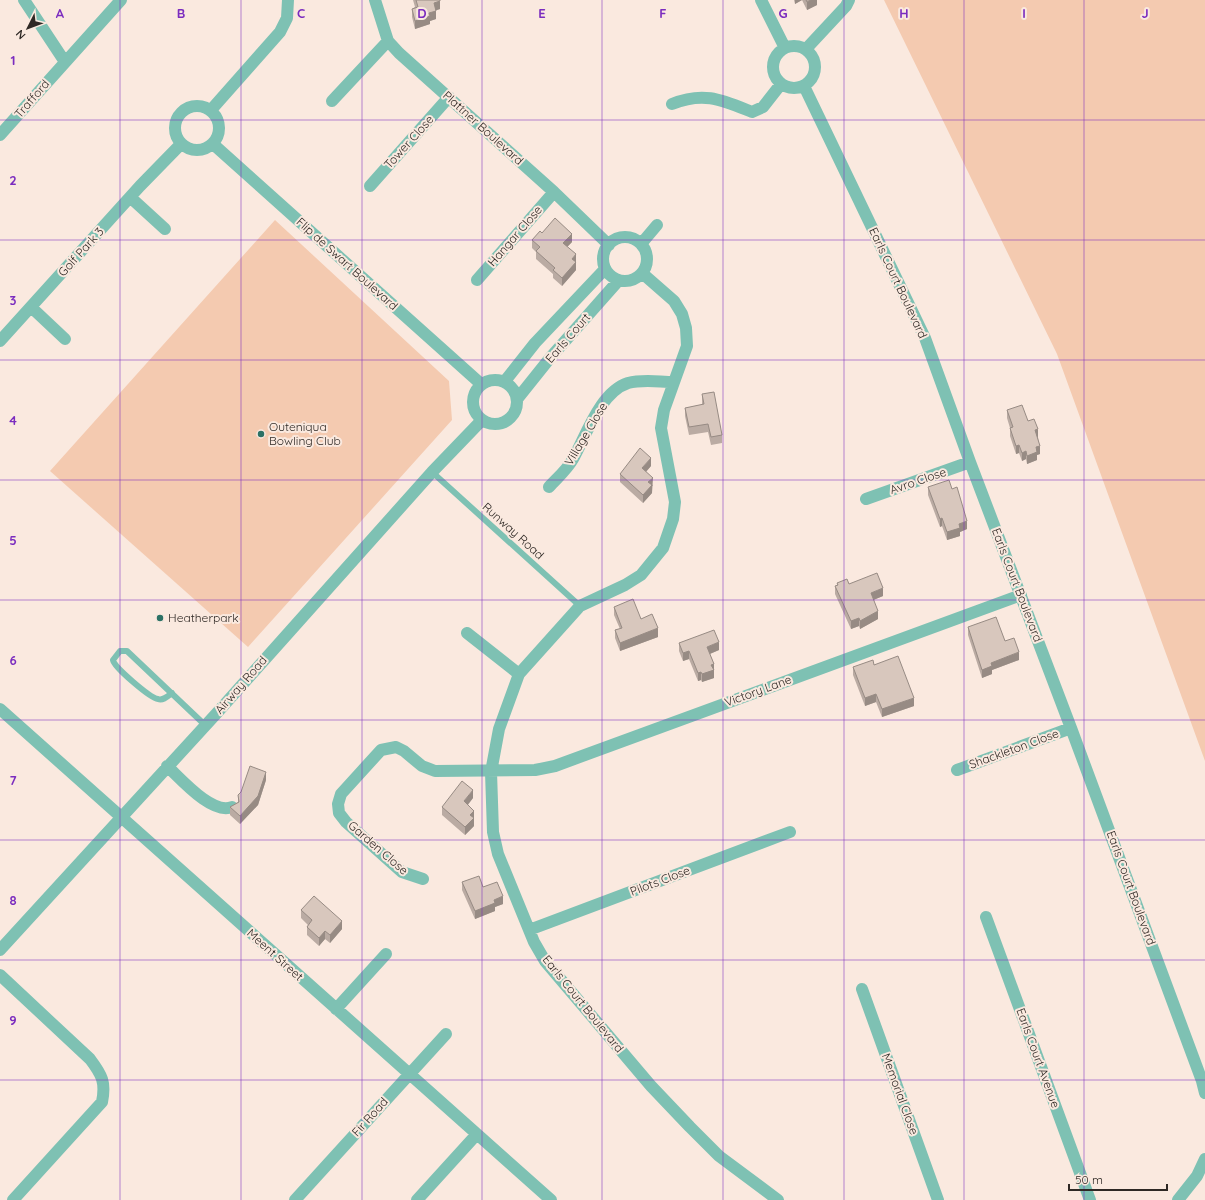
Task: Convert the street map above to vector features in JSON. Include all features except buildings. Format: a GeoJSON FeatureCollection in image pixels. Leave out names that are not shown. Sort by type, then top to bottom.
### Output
{"type":"FeatureCollection","features":[{"type":"Feature","properties":{"kind":"street"},"geometry":{"type":"LineString","coordinates":[[24,0],[65,62]]}},
{"type":"Feature","properties":{"kind":"street","name":"Trafford"},"geometry":{"type":"LineString","coordinates":[[0,135],[121,0]]}},
{"type":"Feature","properties":{"kind":"street"},"geometry":{"type":"LineString","coordinates":[[211,110],[280,32],[287,18],[288,0]]}},
{"type":"Feature","properties":{"kind":"street","name":"Plattner Boulevard"},"geometry":{"type":"LineString","coordinates":[[375,0],[388,40],[399,53],[554,192],[609,245]]}},
{"type":"Feature","properties":{"kind":"street"},"geometry":{"type":"LineString","coordinates":[[762,0],[785,48]]}},
{"type":"Feature","properties":{"kind":"street"},"geometry":{"type":"LineString","coordinates":[[806,49],[846,6],[849,0]]}},
{"type":"Feature","properties":{"kind":"street"},"geometry":{"type":"LineString","coordinates":[[332,101],[388,40]]}},
{"type":"Feature","properties":{"kind":"street"},"geometry":{"type":"LineString","coordinates":[[792,46],[806,49],[811,53],[816,65],[813,78],[804,86],[792,89],[781,84],[773,72],[773,64],[779,52],[785,48],[792,46]]}},
{"type":"Feature","properties":{"kind":"street"},"geometry":{"type":"LineString","coordinates":[[672,104],[684,99],[714,98],[728,101],[752,112],[763,107],[781,84]]}},
{"type":"Feature","properties":{"kind":"street","name":"Earls Court Boulevard"},"geometry":{"type":"LineString","coordinates":[[804,86],[925,338],[970,462],[1202,1080],[1205,1093]]}},
{"type":"Feature","properties":{"kind":"street","name":"Tower Close"},"geometry":{"type":"LineString","coordinates":[[370,186],[449,98]]}},
{"type":"Feature","properties":{"kind":"street"},"geometry":{"type":"LineString","coordinates":[[192,106],[200,106],[211,110],[216,120],[218,129],[213,144],[204,149],[196,150],[181,144],[176,137],[175,127],[179,116],[185,109],[192,106]]}},
{"type":"Feature","properties":{"kind":"street","name":"Golf Park 3"},"geometry":{"type":"LineString","coordinates":[[0,341],[130,197],[181,144]]}},
{"type":"Feature","properties":{"kind":"street","name":"Flip de Swart Boulevard"},"geometry":{"type":"LineString","coordinates":[[213,144],[481,384]]}},
{"type":"Feature","properties":{"kind":"street","name":"Hangar Close"},"geometry":{"type":"LineString","coordinates":[[477,280],[554,192]]}},
{"type":"Feature","properties":{"kind":"street"},"geometry":{"type":"LineString","coordinates":[[130,197],[165,229]]}},
{"type":"Feature","properties":{"kind":"street"},"geometry":{"type":"LineString","coordinates":[[641,244],[656,224]]}},
{"type":"Feature","properties":{"kind":"street"},"geometry":{"type":"LineString","coordinates":[[624,238],[633,239],[641,244],[646,252],[647,261],[642,273],[630,281],[619,280],[612,277],[605,269],[603,258],[609,245],[616,240],[624,238]]}},
{"type":"Feature","properties":{"kind":"street","name":"Earls Court"},"geometry":{"type":"LineString","coordinates":[[505,381],[535,343],[605,269]]}},
{"type":"Feature","properties":{"kind":"street","name":"Earls Court Boulevard"},"geometry":{"type":"LineString","coordinates":[[642,273],[674,301],[682,314],[686,328],[687,346],[664,410],[661,428],[675,502],[673,519],[663,548],[641,575],[625,586],[580,606],[519,674],[499,729],[491,772],[493,832],[498,854],[529,930],[545,961],[652,1086],[719,1156],[778,1200]]}},
{"type":"Feature","properties":{"kind":"street","name":"Earls Court"},"geometry":{"type":"LineString","coordinates":[[518,398],[550,358],[619,280]]}},
{"type":"Feature","properties":{"kind":"street"},"geometry":{"type":"LineString","coordinates":[[31,307],[65,339]]}},
{"type":"Feature","properties":{"kind":"street"},"geometry":{"type":"LineString","coordinates":[[493,379],[505,381],[514,388],[518,398],[517,409],[512,418],[502,423],[492,424],[482,420],[473,406],[473,398],[476,390],[481,384],[493,379]]}},
{"type":"Feature","properties":{"kind":"street","name":"Village Close"},"geometry":{"type":"LineString","coordinates":[[548,487],[572,461],[596,414],[616,390],[626,384],[638,381],[674,382]]}},
{"type":"Feature","properties":{"kind":"street","name":"Airway Road"},"geometry":{"type":"LineString","coordinates":[[0,950],[121,818],[432,472],[482,420]]}},
{"type":"Feature","properties":{"kind":"street","name":"Avro Close"},"geometry":{"type":"LineString","coordinates":[[866,499],[970,462]]}},
{"type":"Feature","properties":{"kind":"street","name":"Victory Lane"},"geometry":{"type":"LineString","coordinates":[[491,772],[535,770],[555,766],[1021,595]]}},
{"type":"Feature","properties":{"kind":"street"},"geometry":{"type":"LineString","coordinates":[[467,633],[519,674]]}},
{"type":"Feature","properties":{"kind":"street","name":"Meent Street"},"geometry":{"type":"LineString","coordinates":[[0,709],[552,1200]]}},
{"type":"Feature","properties":{"kind":"street","name":"Shackleton Close"},"geometry":{"type":"LineString","coordinates":[[957,770],[1071,728]]}},
{"type":"Feature","properties":{"kind":"street","name":"Garden Close"},"geometry":{"type":"LineString","coordinates":[[423,880],[402,872],[346,822],[339,813],[338,804],[341,794],[381,750],[388,748],[396,747],[404,751],[422,766],[435,771],[491,772]]}},
{"type":"Feature","properties":{"kind":"street"},"geometry":{"type":"LineString","coordinates":[[167,766],[207,802],[221,809],[232,807]]}},
{"type":"Feature","properties":{"kind":"street","name":"Pilots Close"},"geometry":{"type":"LineString","coordinates":[[529,930],[790,832]]}},
{"type":"Feature","properties":{"kind":"street","name":"Earls Court Avenue"},"geometry":{"type":"LineString","coordinates":[[986,917],[1090,1200]]}},
{"type":"Feature","properties":{"kind":"street"},"geometry":{"type":"LineString","coordinates":[[336,1009],[386,954]]}},
{"type":"Feature","properties":{"kind":"street"},"geometry":{"type":"LineString","coordinates":[[0,975],[90,1059],[102,1074],[104,1090],[102,1102],[13,1200]]}},
{"type":"Feature","properties":{"kind":"street","name":"Memorial Close"},"geometry":{"type":"LineString","coordinates":[[862,989],[938,1200]]}},
{"type":"Feature","properties":{"kind":"street","name":"Fir Road"},"geometry":{"type":"LineString","coordinates":[[295,1200],[446,1034]]}},
{"type":"Feature","properties":{"kind":"street"},"geometry":{"type":"LineString","coordinates":[[417,1200],[477,1134]]}},
{"type":"Feature","properties":{"kind":"street"},"geometry":{"type":"LineString","coordinates":[[1178,1200],[1201,1176],[1205,1158]]}},
{"type":"Feature","properties":{"kind":"lane","name":"Runway Road"},"geometry":{"type":"LineString","coordinates":[[432,472],[580,606]]}},
{"type":"Feature","properties":{"kind":"lane"},"geometry":{"type":"LineString","coordinates":[[172,693],[162,699],[155,698],[123,673],[113,663],[113,660],[120,651],[127,651],[172,693],[205,725]]}},
{"type":"Feature","properties":{"kind":"shaded area"},"geometry":{"type":"Polygon","coordinates":[[[884,0],[1205,0],[1205,761],[1057,354],[884,0]]]}},
{"type":"Feature","properties":{"kind":"shaded area","name":"Outeniqua Bowling Club"},"geometry":{"type":"Polygon","coordinates":[[[275,220],[449,381],[452,420],[248,647],[50,471],[275,220]]]}},
{"type":"Feature","properties":{"kind":"place","name":"Outeniqua Bowling Club"},"geometry":{"type":"Point","coordinates":[261,434]}},
{"type":"Feature","properties":{"kind":"place","name":"Heatherpark"},"geometry":{"type":"Point","coordinates":[160,618]}}]}
